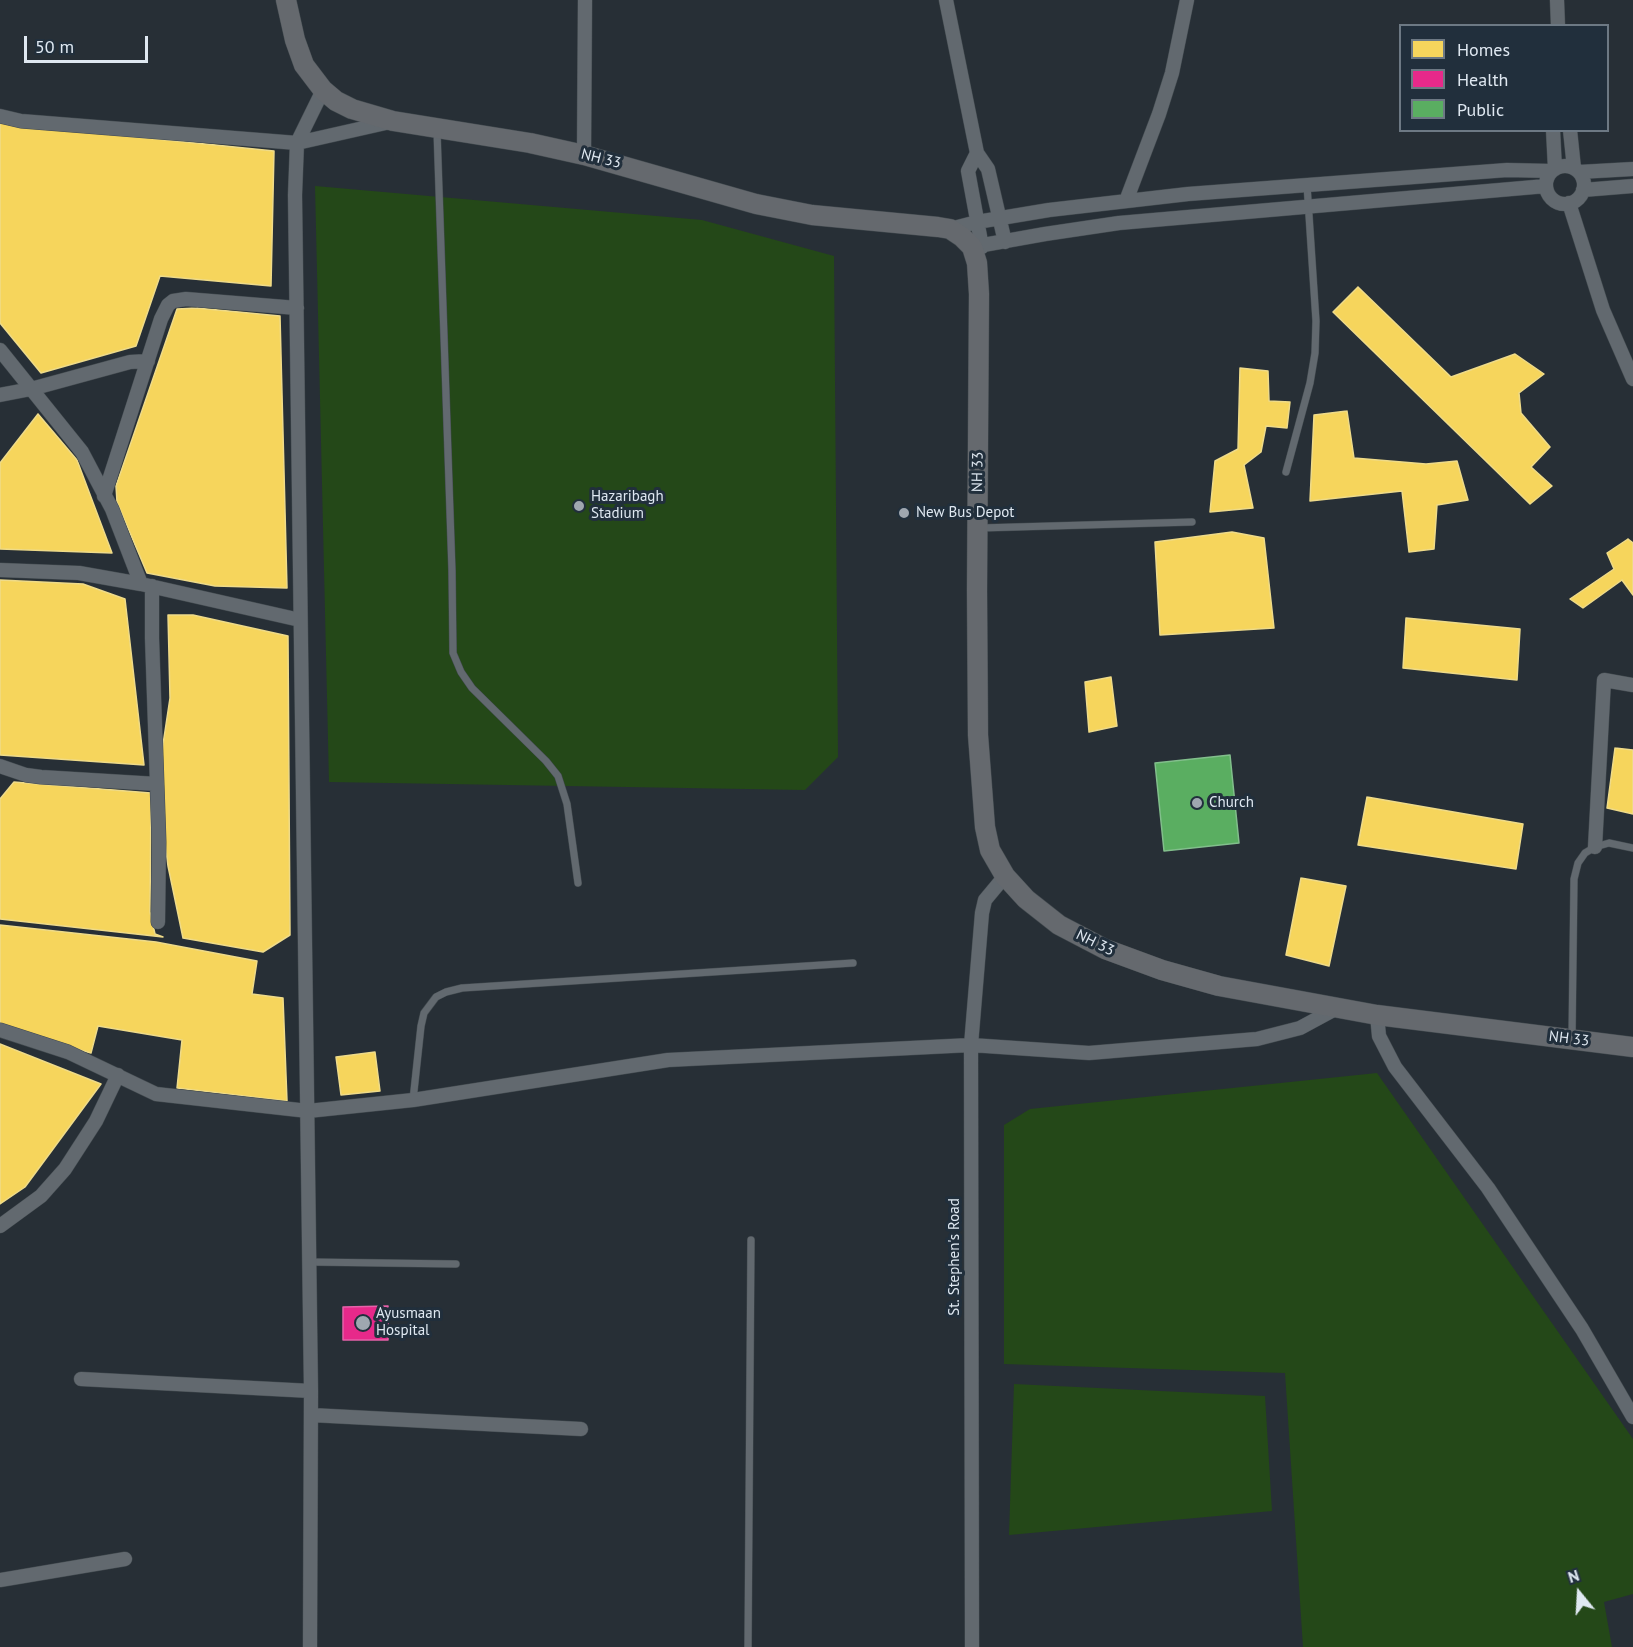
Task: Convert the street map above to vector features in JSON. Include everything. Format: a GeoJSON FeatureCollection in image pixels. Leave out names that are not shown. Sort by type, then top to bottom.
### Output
{"type":"FeatureCollection","features":[{"type":"Feature","properties":{"kind":"main road","name":"NH 33"},"geometry":{"type":"LineString","coordinates":[[286,0],[295,40],[304,65],[323,90],[336,101],[352,109],[393,121],[530,143],[584,155],[756,204],[812,215],[918,224],[950,230],[977,247],[980,294],[978,735],[985,827],[990,850],[1005,876],[1026,899],[1059,925],[1105,949],[1162,970],[1219,986],[1377,1015],[1633,1047]]}},
{"type":"Feature","properties":{"kind":"street"},"geometry":{"type":"LineString","coordinates":[[584,155],[585,0]]}},
{"type":"Feature","properties":{"kind":"street"},"geometry":{"type":"LineString","coordinates":[[946,0],[977,153],[988,169],[1005,242]]}},
{"type":"Feature","properties":{"kind":"street"},"geometry":{"type":"LineString","coordinates":[[1126,201],[1172,73],[1187,0]]}},
{"type":"Feature","properties":{"kind":"street"},"geometry":{"type":"LineString","coordinates":[[1557,0],[1558,24]]}},
{"type":"Feature","properties":{"kind":"street"},"geometry":{"type":"LineString","coordinates":[[309,1647],[310,1262],[300,620],[297,143],[323,90]]}},
{"type":"Feature","properties":{"kind":"street"},"geometry":{"type":"LineString","coordinates":[[0,116],[21,121],[297,143],[393,121]]}},
{"type":"Feature","properties":{"kind":"street"},"geometry":{"type":"LineString","coordinates":[[1553,132],[1553,170],[1547,179],[1547,192],[1556,202],[1569,203],[1575,201],[1583,190],[1582,178],[1576,170],[1570,132]]}},
{"type":"Feature","properties":{"kind":"street"},"geometry":{"type":"LineString","coordinates":[[977,153],[969,171],[977,222],[977,247],[1119,223],[1546,186]]}},
{"type":"Feature","properties":{"kind":"street"},"geometry":{"type":"LineString","coordinates":[[950,230],[999,218],[1126,201],[1507,170],[1553,170],[1561,166],[1576,170],[1633,169]]}},
{"type":"Feature","properties":{"kind":"street"},"geometry":{"type":"LineString","coordinates":[[1583,190],[1633,186]]}},
{"type":"Feature","properties":{"kind":"street"},"geometry":{"type":"LineString","coordinates":[[1569,203],[1604,310],[1633,379]]}},
{"type":"Feature","properties":{"kind":"street"},"geometry":{"type":"LineString","coordinates":[[104,496],[161,319],[168,305],[173,301],[186,299],[297,308]]}},
{"type":"Feature","properties":{"kind":"street"},"geometry":{"type":"LineString","coordinates":[[0,350],[82,452],[112,509],[146,585],[157,784],[158,922]]}},
{"type":"Feature","properties":{"kind":"street"},"geometry":{"type":"LineString","coordinates":[[0,395],[31,389],[130,362],[148,361]]}},
{"type":"Feature","properties":{"kind":"street"},"geometry":{"type":"LineString","coordinates":[[0,570],[79,573],[146,585],[300,620]]}},
{"type":"Feature","properties":{"kind":"street"},"geometry":{"type":"LineString","coordinates":[[1595,847],[1604,680],[1633,685]]}},
{"type":"Feature","properties":{"kind":"street"},"geometry":{"type":"LineString","coordinates":[[0,766],[41,777],[157,784]]}},
{"type":"Feature","properties":{"kind":"street","name":"St. Stephen's Road"},"geometry":{"type":"LineString","coordinates":[[972,1647],[971,1045],[982,913],[985,900],[1005,876]]}},
{"type":"Feature","properties":{"kind":"street"},"geometry":{"type":"LineString","coordinates":[[0,1030],[69,1052],[156,1094],[308,1112],[413,1100],[668,1060],[971,1045],[1089,1053],[1246,1040],[1300,1028],[1337,1008]]}},
{"type":"Feature","properties":{"kind":"street"},"geometry":{"type":"LineString","coordinates":[[1377,1015],[1379,1036],[1395,1067],[1488,1188],[1582,1329],[1633,1417]]}},
{"type":"Feature","properties":{"kind":"street"},"geometry":{"type":"LineString","coordinates":[[0,1226],[41,1196],[66,1169],[96,1121],[118,1076]]}},
{"type":"Feature","properties":{"kind":"street"},"geometry":{"type":"LineString","coordinates":[[81,1379],[311,1391]]}},
{"type":"Feature","properties":{"kind":"street"},"geometry":{"type":"LineString","coordinates":[[311,1414],[581,1429]]}},
{"type":"Feature","properties":{"kind":"street"},"geometry":{"type":"LineString","coordinates":[[0,1580],[125,1559]]}},
{"type":"Feature","properties":{"kind":"lane"},"geometry":{"type":"LineString","coordinates":[[437,129],[453,653],[461,672],[472,688],[546,761],[558,776],[567,804],[578,883]]}},
{"type":"Feature","properties":{"kind":"lane"},"geometry":{"type":"LineString","coordinates":[[1286,472],[1310,383],[1315,353],[1316,321],[1307,185]]}},
{"type":"Feature","properties":{"kind":"lane"},"geometry":{"type":"LineString","coordinates":[[978,528],[1192,522]]}},
{"type":"Feature","properties":{"kind":"lane"},"geometry":{"type":"LineString","coordinates":[[1572,1040],[1574,879],[1578,862],[1585,853],[1609,843],[1633,848]]}},
{"type":"Feature","properties":{"kind":"lane"},"geometry":{"type":"LineString","coordinates":[[413,1100],[424,1013],[436,997],[446,992],[462,988],[853,963]]}},
{"type":"Feature","properties":{"kind":"lane"},"geometry":{"type":"LineString","coordinates":[[748,1647],[751,1240]]}},
{"type":"Feature","properties":{"kind":"lane"},"geometry":{"type":"LineString","coordinates":[[310,1262],[456,1264]]}},
{"type":"Feature","properties":{"kind":"green space","name":"Hazaribagh Stadium"},"geometry":{"type":"Polygon","coordinates":[[[315,186],[702,220],[834,256],[838,757],[805,790],[329,782],[315,186]]]}},
{"type":"Feature","properties":{"kind":"green space"},"geometry":{"type":"Polygon","coordinates":[[[1377,1073],[1633,1439],[1633,1594],[1604,1602],[1612,1647],[1303,1647],[1285,1373],[1004,1364],[1004,1125],[1030,1109],[1377,1073]]]}},
{"type":"Feature","properties":{"kind":"green space"},"geometry":{"type":"Polygon","coordinates":[[[1014,1384],[1265,1396],[1272,1511],[1009,1535],[1014,1384]]]}},
{"type":"Feature","properties":{"kind":"building: Homes"},"geometry":{"type":"Polygon","coordinates":[[[0,123],[274,151],[271,286],[160,276],[136,346],[41,373],[0,323],[0,123]]]}},
{"type":"Feature","properties":{"kind":"building: Homes"},"geometry":{"type":"Polygon","coordinates":[[[1358,287],[1451,377],[1515,354],[1544,374],[1519,393],[1521,413],[1550,447],[1531,467],[1552,486],[1530,504],[1333,312],[1358,287]]]}},
{"type":"Feature","properties":{"kind":"building: Homes"},"geometry":{"type":"Polygon","coordinates":[[[197,308],[280,316],[287,588],[215,586],[147,573],[117,502],[116,486],[177,309],[197,308]]]}},
{"type":"Feature","properties":{"kind":"building: Homes"},"geometry":{"type":"Polygon","coordinates":[[[1240,368],[1268,371],[1269,401],[1290,402],[1287,428],[1266,426],[1261,452],[1244,465],[1253,508],[1210,512],[1215,461],[1238,449],[1240,368]]]}},
{"type":"Feature","properties":{"kind":"building: Homes"},"geometry":{"type":"Polygon","coordinates":[[[1347,411],[1354,458],[1426,464],[1457,461],[1468,500],[1437,505],[1434,549],[1409,552],[1402,491],[1310,501],[1314,415],[1347,411]]]}},
{"type":"Feature","properties":{"kind":"building: Homes"},"geometry":{"type":"Polygon","coordinates":[[[38,414],[77,460],[112,553],[0,549],[0,463],[38,414]]]}},
{"type":"Feature","properties":{"kind":"building: Homes"},"geometry":{"type":"Polygon","coordinates":[[[1232,532],[1264,538],[1274,628],[1160,635],[1155,542],[1232,532]]]}},
{"type":"Feature","properties":{"kind":"building: Homes"},"geometry":{"type":"Polygon","coordinates":[[[1628,539],[1633,543],[1633,595],[1622,580],[1583,608],[1570,599],[1614,569],[1607,553],[1628,539]]]}},
{"type":"Feature","properties":{"kind":"building: Homes"},"geometry":{"type":"Polygon","coordinates":[[[0,580],[83,584],[125,599],[144,765],[0,755],[0,580]]]}},
{"type":"Feature","properties":{"kind":"building: Homes"},"geometry":{"type":"Polygon","coordinates":[[[168,615],[193,615],[288,636],[290,935],[263,952],[183,938],[168,866],[157,784],[170,698],[168,615]]]}},
{"type":"Feature","properties":{"kind":"building: Homes"},"geometry":{"type":"Polygon","coordinates":[[[1406,618],[1520,629],[1517,680],[1403,668],[1406,618]]]}},
{"type":"Feature","properties":{"kind":"building: Homes"},"geometry":{"type":"Polygon","coordinates":[[[1111,677],[1117,726],[1089,732],[1085,682],[1111,677]]]}},
{"type":"Feature","properties":{"kind":"building: Homes"},"geometry":{"type":"Polygon","coordinates":[[[1615,748],[1633,750],[1633,814],[1607,808],[1615,748]]]}},
{"type":"Feature","properties":{"kind":"building: Homes"},"geometry":{"type":"Polygon","coordinates":[[[14,782],[151,793],[150,912],[155,934],[163,937],[0,919],[0,799],[14,782]]]}},
{"type":"Feature","properties":{"kind":"building: Homes"},"geometry":{"type":"Polygon","coordinates":[[[1367,797],[1523,824],[1516,869],[1358,845],[1367,797]]]}},
{"type":"Feature","properties":{"kind":"building: Homes"},"geometry":{"type":"Polygon","coordinates":[[[1301,878],[1346,886],[1329,966],[1286,955],[1301,878]]]}},
{"type":"Feature","properties":{"kind":"building: Homes"},"geometry":{"type":"Polygon","coordinates":[[[0,925],[156,942],[257,961],[252,994],[283,998],[287,1101],[177,1088],[182,1040],[98,1026],[91,1053],[0,1028],[0,925]]]}},
{"type":"Feature","properties":{"kind":"building: Homes"},"geometry":{"type":"Polygon","coordinates":[[[0,1044],[101,1084],[25,1187],[0,1204],[0,1044]]]}},
{"type":"Feature","properties":{"kind":"building: Homes"},"geometry":{"type":"Polygon","coordinates":[[[375,1052],[380,1091],[341,1095],[336,1057],[375,1052]]]}},
{"type":"Feature","properties":{"kind":"building: Health"},"geometry":{"type":"Polygon","coordinates":[[[388,1306],[388,1340],[343,1340],[343,1307],[388,1306]]]}},
{"type":"Feature","properties":{"kind":"building: Public","name":"Church"},"geometry":{"type":"Polygon","coordinates":[[[1230,755],[1239,843],[1164,851],[1155,763],[1230,755]]]}},
{"type":"Feature","properties":{"kind":"place","name":"Hazaribagh Stadium"},"geometry":{"type":"Point","coordinates":[579,506]}},
{"type":"Feature","properties":{"kind":"place","name":"New Bus Depot"},"geometry":{"type":"Point","coordinates":[904,513]}},
{"type":"Feature","properties":{"kind":"place","name":"Church"},"geometry":{"type":"Point","coordinates":[1197,803]}},
{"type":"Feature","properties":{"kind":"place","name":"Ayusmaan Hospital"},"geometry":{"type":"Point","coordinates":[363,1323]}}]}
